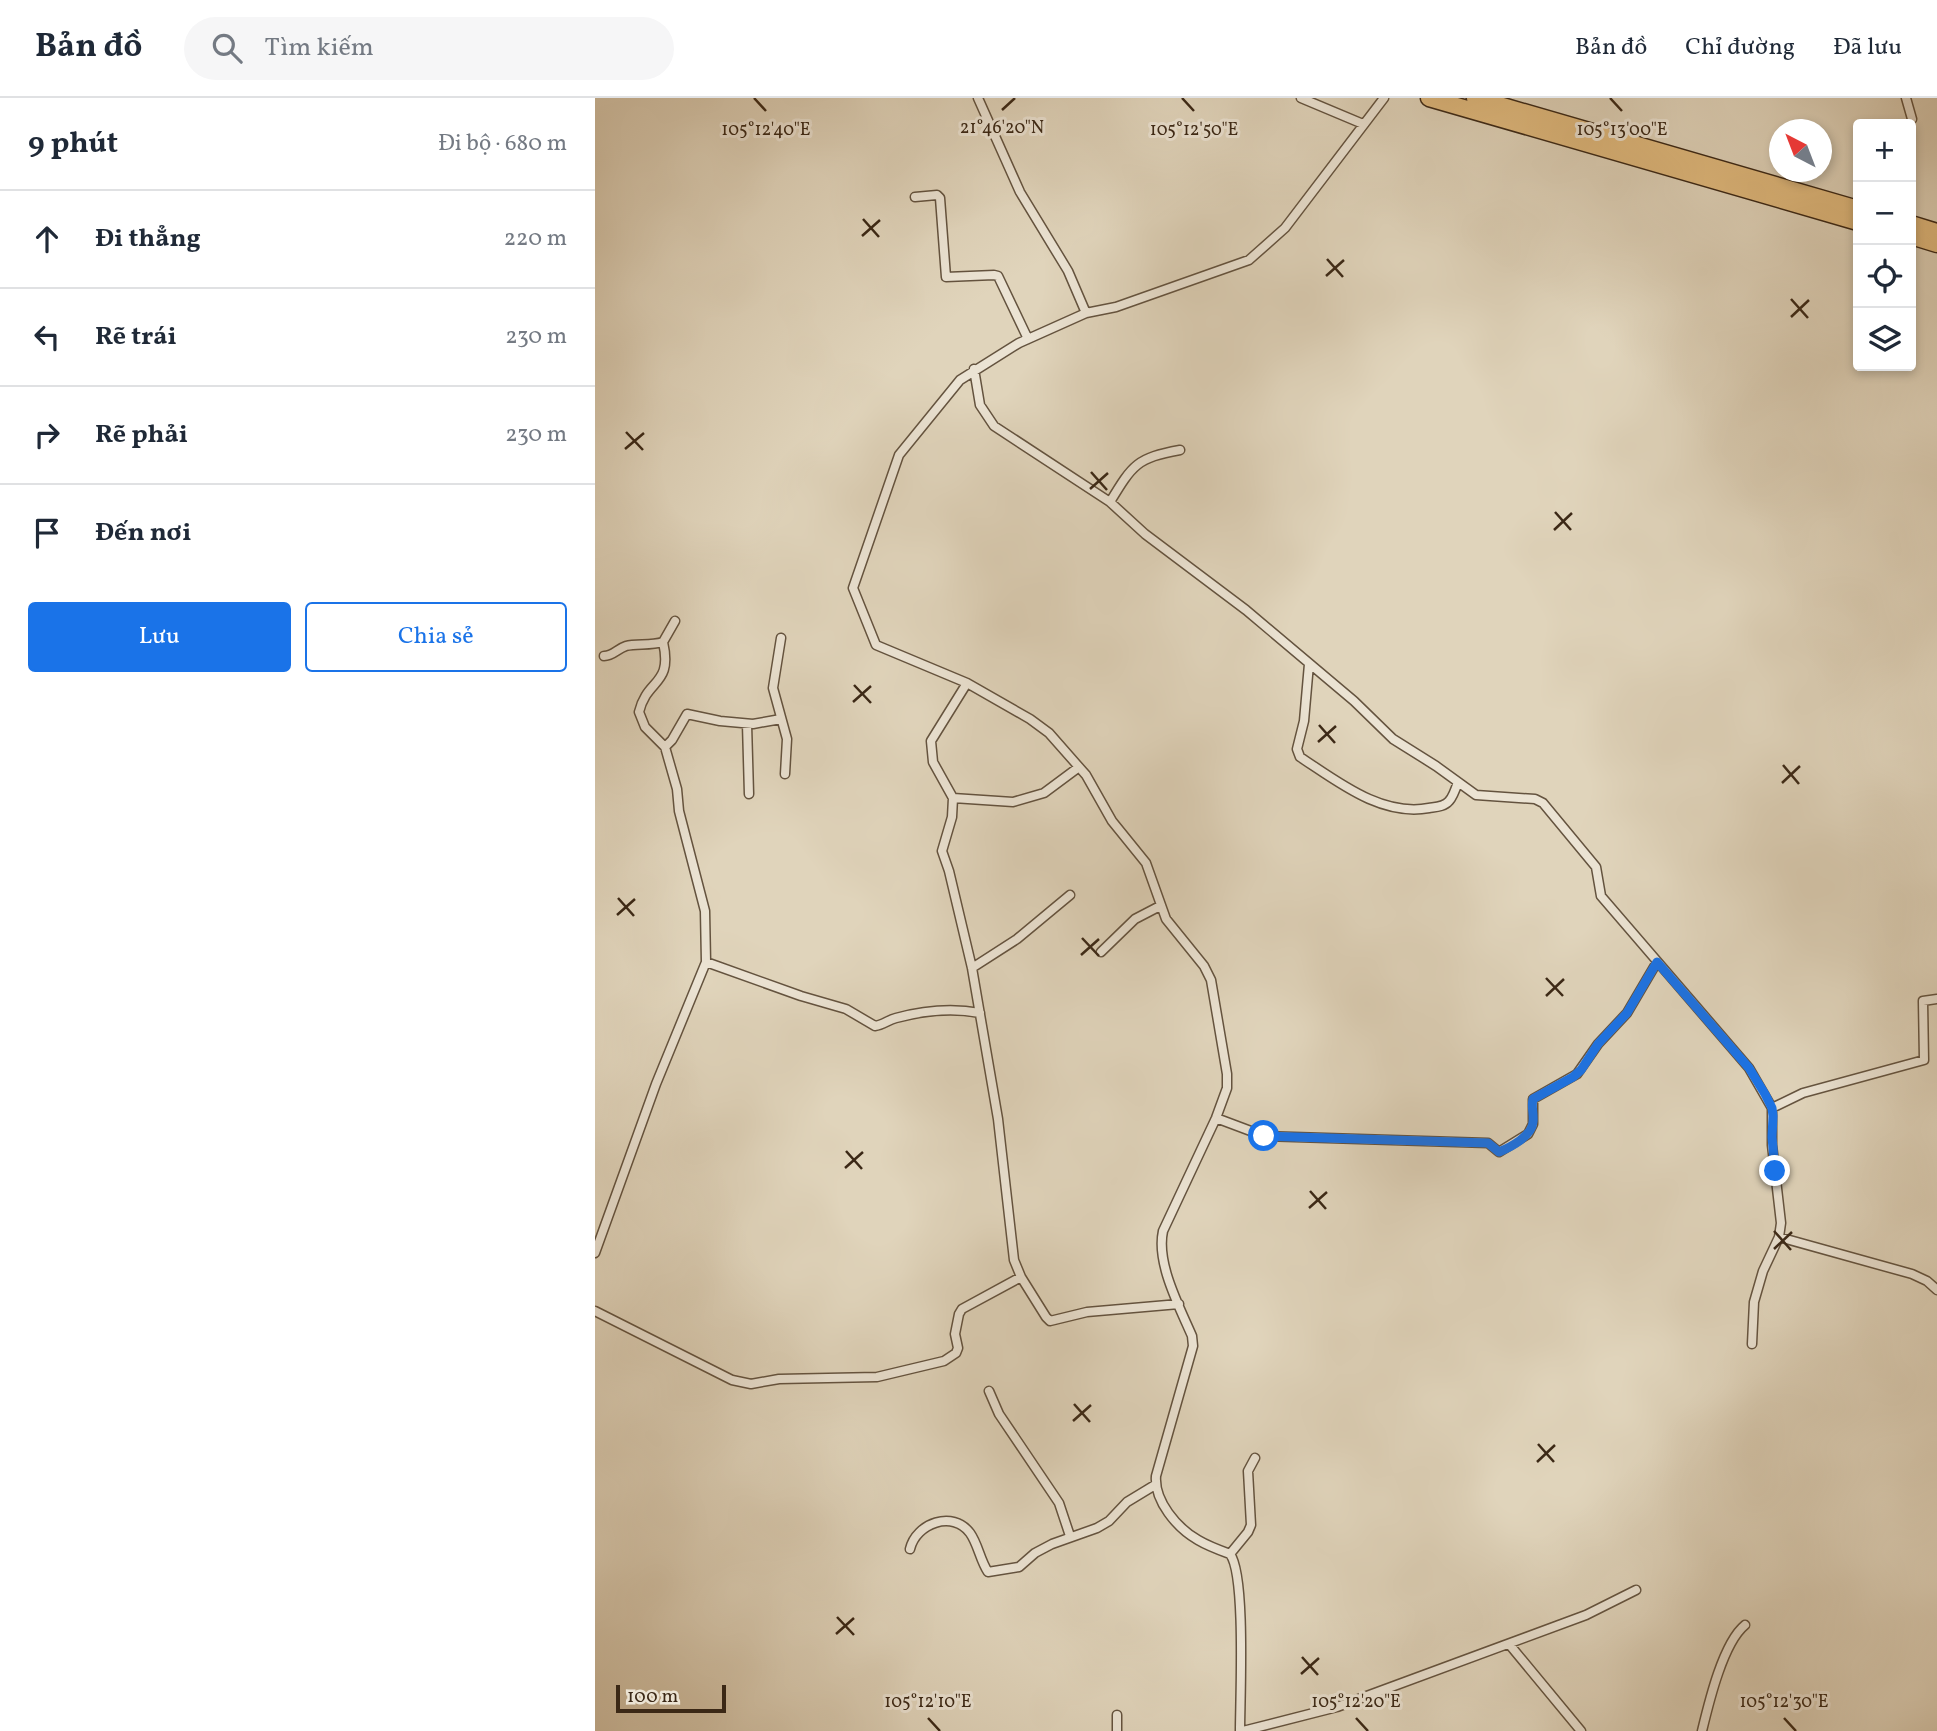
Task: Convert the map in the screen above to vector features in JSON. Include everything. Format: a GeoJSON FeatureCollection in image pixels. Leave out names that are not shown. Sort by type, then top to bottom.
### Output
{"type":"FeatureCollection","features":[{"type":"Feature","properties":{"kind":"highway"},"geometry":{"type":"LineString","coordinates":[[1429,98],[1853,221]]}},
{"type":"Feature","properties":{"kind":"highway"},"geometry":{"type":"LineString","coordinates":[[1475,98],[1853,208]]}},
{"type":"Feature","properties":{"kind":"highway"},"geometry":{"type":"LineString","coordinates":[[1916,226],[1937,232]]}},
{"type":"Feature","properties":{"kind":"highway"},"geometry":{"type":"LineString","coordinates":[[1916,238],[1937,244]]}},
{"type":"Feature","properties":{"kind":"street"},"geometry":{"type":"LineString","coordinates":[[978,98],[1020,192],[1068,271],[1086,313]]}},
{"type":"Feature","properties":{"kind":"street"},"geometry":{"type":"LineString","coordinates":[[1301,98],[1363,124]]}},
{"type":"Feature","properties":{"kind":"street"},"geometry":{"type":"LineString","coordinates":[[1384,98],[1285,228],[1258,254],[1249,260],[1184,284],[1116,307],[1086,313],[1028,339],[974,369],[951,389],[899,455],[853,588],[876,645],[967,683],[1044,728],[1079,767],[1112,821],[1146,863],[1160,906],[1170,926],[1208,972],[1215,992],[1227,1074],[1226,1092],[1161,1239],[1161,1254],[1192,1336],[1193,1346],[1155,1485],[1158,1496],[1170,1515],[1196,1539],[1230,1554],[1237,1572],[1241,1731],[1335,1708],[1586,1615],[1636,1590]]}},
{"type":"Feature","properties":{"kind":"street"},"geometry":{"type":"LineString","coordinates":[[1906,98],[1912,119]]}},
{"type":"Feature","properties":{"kind":"street"},"geometry":{"type":"LineString","coordinates":[[915,198],[937,195],[940,198],[946,278],[998,276],[1028,339]]}},
{"type":"Feature","properties":{"kind":"street"},"geometry":{"type":"LineString","coordinates":[[974,369],[980,405],[994,426],[1109,502],[1137,528],[1236,602],[1354,701],[1393,739],[1481,797],[1535,799],[1543,803],[1596,867],[1601,896],[1749,1068],[1772,1108],[1772,1145],[1781,1223],[1779,1237],[1765,1265],[1753,1302],[1752,1344]]}},
{"type":"Feature","properties":{"kind":"street"},"geometry":{"type":"LineString","coordinates":[[1109,502],[1121,482],[1144,458],[1180,450]]}},
{"type":"Feature","properties":{"kind":"street"},"geometry":{"type":"LineString","coordinates":[[595,1253],[656,1084],[706,962],[705,911],[679,811],[677,789],[665,747],[645,727],[639,712],[666,666],[663,642],[675,621]]}},
{"type":"Feature","properties":{"kind":"street"},"geometry":{"type":"LineString","coordinates":[[781,638],[773,688],[787,739],[785,774]]}},
{"type":"Feature","properties":{"kind":"street"},"geometry":{"type":"LineString","coordinates":[[604,656],[610,656],[627,645],[645,646],[663,642]]}},
{"type":"Feature","properties":{"kind":"street"},"geometry":{"type":"LineString","coordinates":[[1309,664],[1304,721],[1297,749],[1300,757],[1357,792],[1387,806],[1401,809],[1443,806],[1450,800],[1458,782]]}},
{"type":"Feature","properties":{"kind":"street"},"geometry":{"type":"LineString","coordinates":[[967,683],[931,741],[933,762],[953,798],[952,817],[942,851],[951,878],[980,1013],[998,1119],[1014,1260],[1021,1277],[1050,1321],[1087,1312],[1179,1304]]}},
{"type":"Feature","properties":{"kind":"street"},"geometry":{"type":"LineString","coordinates":[[665,747],[687,714],[720,722],[747,724],[781,719]]}},
{"type":"Feature","properties":{"kind":"street"},"geometry":{"type":"LineString","coordinates":[[747,724],[749,794]]}},
{"type":"Feature","properties":{"kind":"street"},"geometry":{"type":"LineString","coordinates":[[953,798],[1013,802],[1044,793],[1079,767]]}},
{"type":"Feature","properties":{"kind":"street"},"geometry":{"type":"LineString","coordinates":[[972,968],[1017,939],[1070,895]]}},
{"type":"Feature","properties":{"kind":"street"},"geometry":{"type":"LineString","coordinates":[[1101,952],[1135,919],[1160,906]]}},
{"type":"Feature","properties":{"kind":"street"},"geometry":{"type":"LineString","coordinates":[[706,962],[846,1009],[875,1026],[896,1018],[934,1012],[980,1013]]}},
{"type":"Feature","properties":{"kind":"street"},"geometry":{"type":"LineString","coordinates":[[1216,1118],[1264,1136],[1488,1143],[1499,1152],[1528,1134],[1533,1124],[1533,1099],[1581,1070],[1598,1044],[1627,1013],[1657,962]]}},
{"type":"Feature","properties":{"kind":"street"},"geometry":{"type":"LineString","coordinates":[[1772,1108],[1803,1093],[1924,1060],[1923,1001],[1937,999]]}},
{"type":"Feature","properties":{"kind":"street"},"geometry":{"type":"LineString","coordinates":[[1779,1237],[1912,1274],[1927,1281],[1937,1290]]}},
{"type":"Feature","properties":{"kind":"street"},"geometry":{"type":"LineString","coordinates":[[595,1311],[732,1380],[743,1383],[779,1379],[877,1377],[944,1361],[956,1353],[958,1348],[955,1334],[958,1314],[962,1309],[1021,1277]]}},
{"type":"Feature","properties":{"kind":"street"},"geometry":{"type":"LineString","coordinates":[[989,1391],[999,1414],[1055,1495],[1064,1513],[1070,1535]]}},
{"type":"Feature","properties":{"kind":"street"},"geometry":{"type":"LineString","coordinates":[[1230,1554],[1251,1525],[1248,1471],[1255,1458]]}},
{"type":"Feature","properties":{"kind":"street"},"geometry":{"type":"LineString","coordinates":[[910,1549],[919,1532],[927,1524],[941,1522],[959,1525],[970,1533],[986,1570],[991,1572],[1019,1567],[1035,1553],[1070,1535],[1097,1528],[1109,1521],[1127,1502],[1155,1485]]}},
{"type":"Feature","properties":{"kind":"street"},"geometry":{"type":"LineString","coordinates":[[1702,1731],[1734,1636],[1745,1625]]}},
{"type":"Feature","properties":{"kind":"street"},"geometry":{"type":"LineString","coordinates":[[1509,1644],[1581,1731]]}},
{"type":"Feature","properties":{"kind":"street"},"geometry":{"type":"LineString","coordinates":[[1117,1715],[1117,1731]]}},
{"type":"Feature","properties":{"kind":"route"},"geometry":{"type":"LineString","coordinates":[[1264,1136],[1488,1143],[1499,1152],[1528,1134],[1533,1124],[1531,1101],[1581,1070],[1598,1044],[1627,1013],[1657,962],[1749,1068],[1765,1094],[1772,1108],[1775,1171]]}}]}
